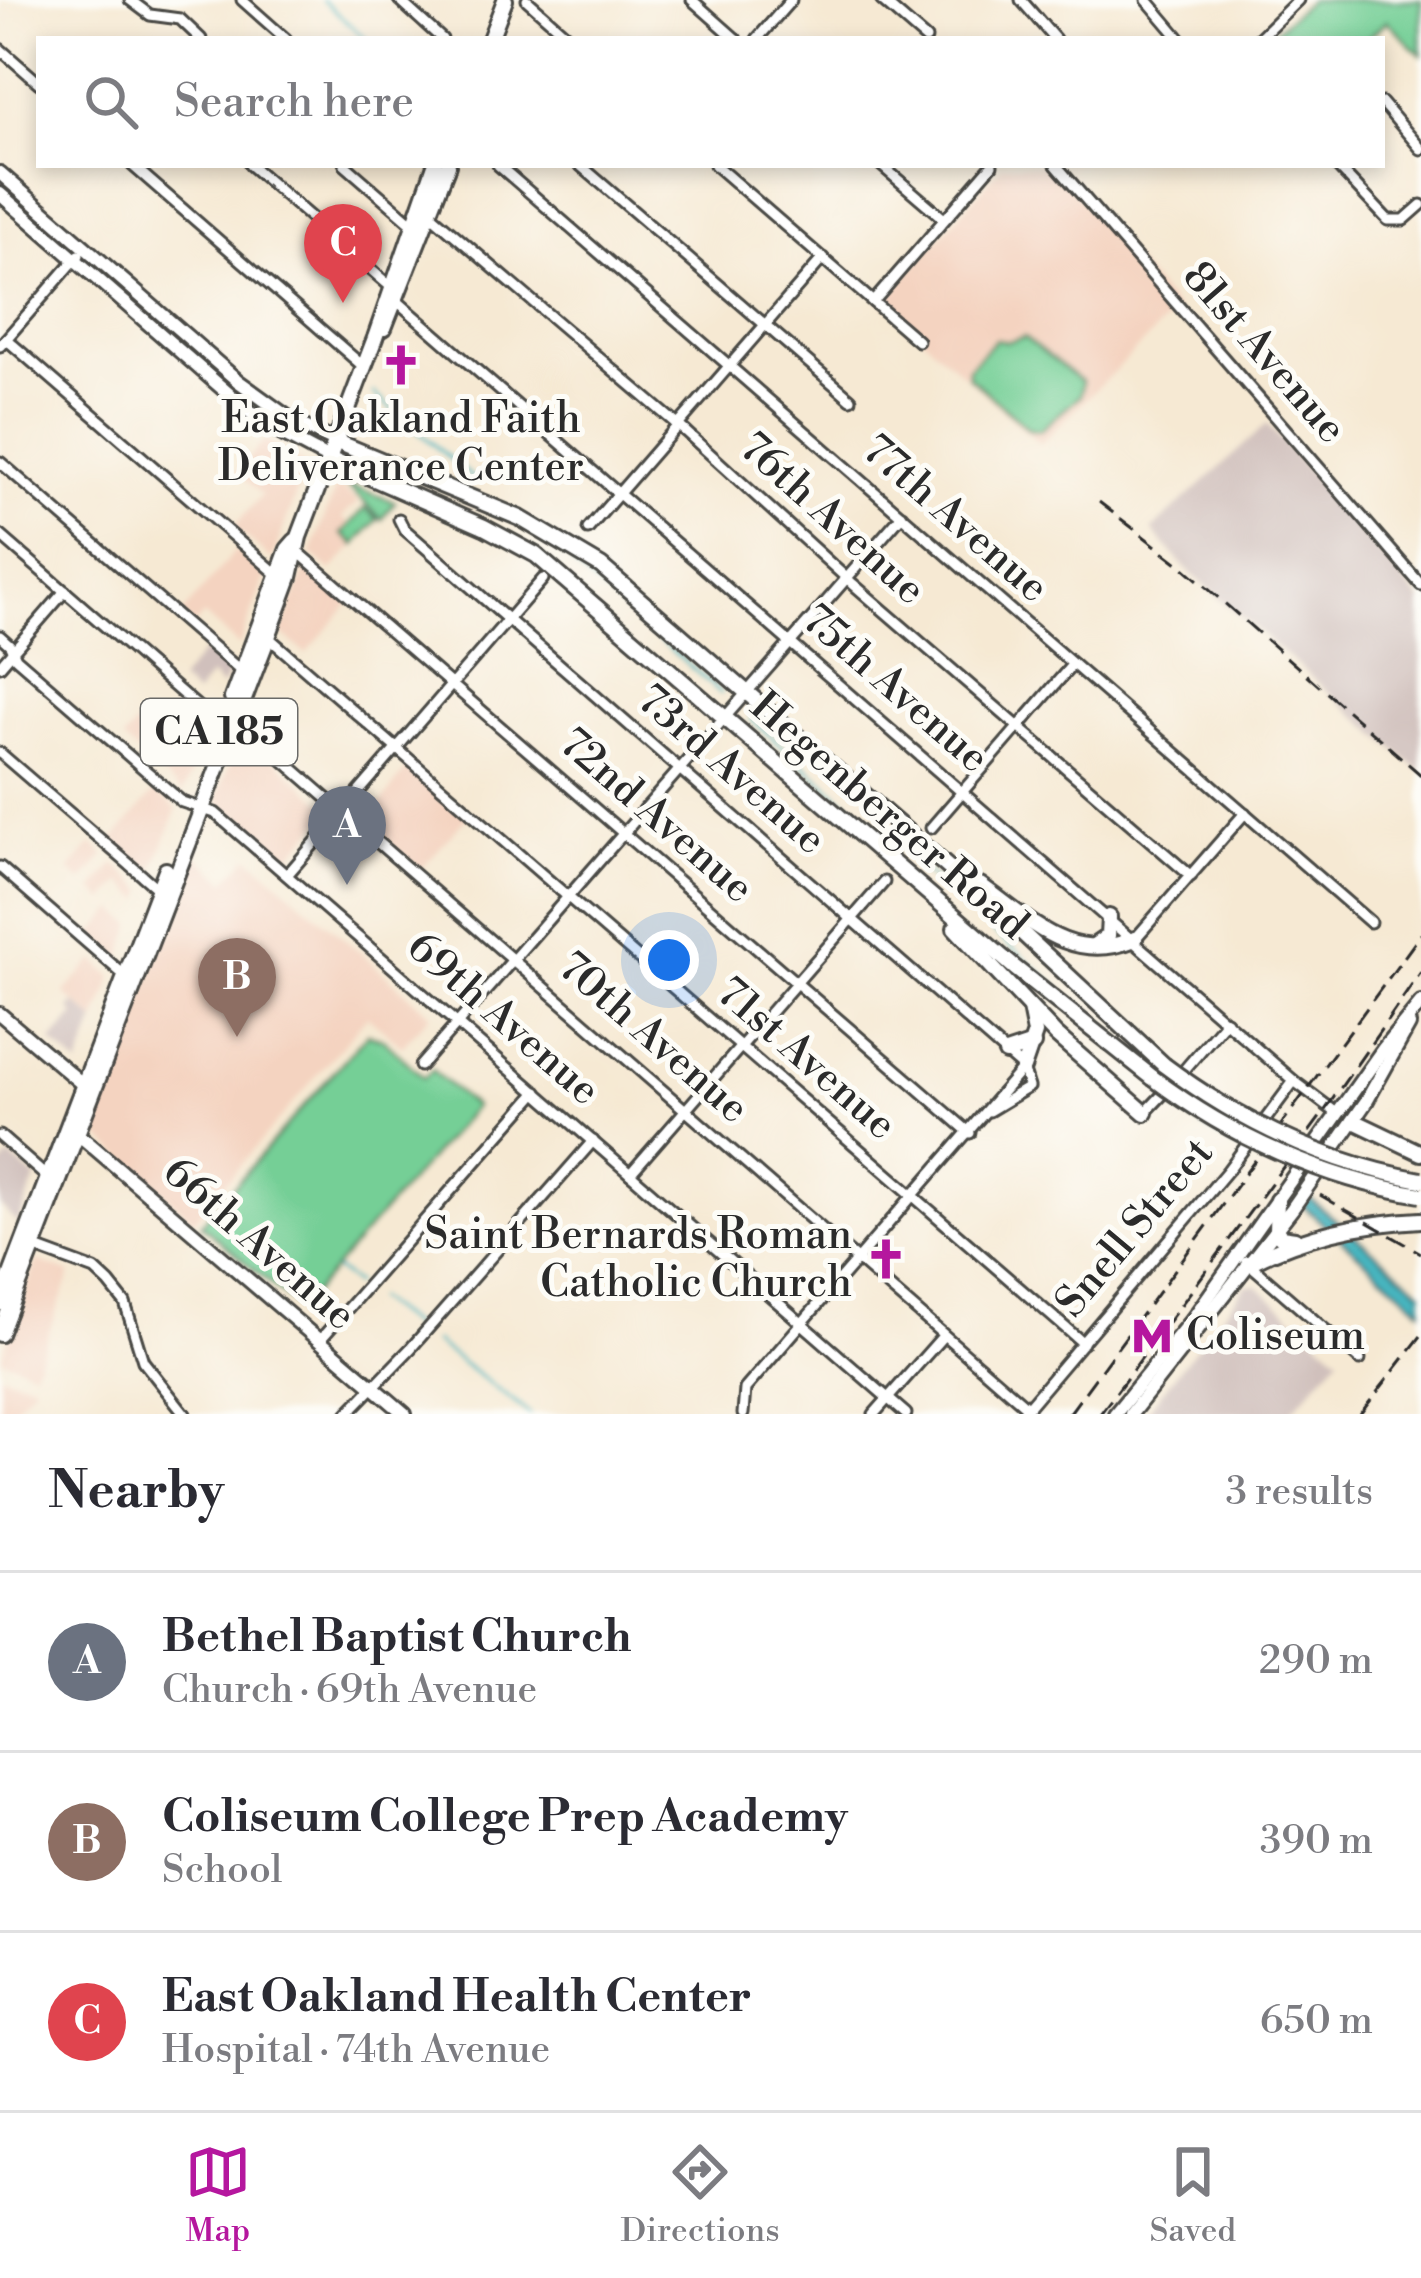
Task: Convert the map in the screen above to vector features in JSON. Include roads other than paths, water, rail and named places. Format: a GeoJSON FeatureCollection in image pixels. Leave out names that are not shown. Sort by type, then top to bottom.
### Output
{"type":"FeatureCollection","features":[{"type":"Feature","properties":{"kind":"main road"},"geometry":{"type":"LineString","coordinates":[[491,36],[505,0]]}},
{"type":"Feature","properties":{"kind":"main road","name":"CA 185"},"geometry":{"type":"LineString","coordinates":[[393,293],[433,168]]}},
{"type":"Feature","properties":{"kind":"main road","name":"CA 185"},"geometry":{"type":"LineString","coordinates":[[227,723],[268,637],[335,441],[447,168]]}},
{"type":"Feature","properties":{"kind":"main road"},"geometry":{"type":"LineString","coordinates":[[0,173],[249,390],[296,423],[335,441]]}},
{"type":"Feature","properties":{"kind":"main road"},"geometry":{"type":"LineString","coordinates":[[0,194],[247,409],[329,459]]}},
{"type":"Feature","properties":{"kind":"main road","name":"Hegenberger Road"},"geometry":{"type":"LineString","coordinates":[[335,441],[520,518],[577,548],[918,842],[1164,1065],[1211,1099],[1278,1134],[1363,1166],[1421,1180]]}},
{"type":"Feature","properties":{"kind":"main road","name":"Hegenberger Road"},"geometry":{"type":"LineString","coordinates":[[329,459],[484,527],[536,556],[896,867],[1201,1112],[1249,1139],[1329,1171],[1421,1195]]}},
{"type":"Feature","properties":{"kind":"main road","name":"CA 185"},"geometry":{"type":"LineString","coordinates":[[0,1334],[278,575],[288,550],[298,544]]}},
{"type":"Feature","properties":{"kind":"main road","name":"CA 185"},"geometry":{"type":"LineString","coordinates":[[88,1088],[124,975],[196,805]]}},
{"type":"Feature","properties":{"kind":"main road"},"geometry":{"type":"LineString","coordinates":[[918,842],[1049,933],[1084,948],[1111,948],[1135,939]]}},
{"type":"Feature","properties":{"kind":"main road"},"geometry":{"type":"LineString","coordinates":[[896,867],[1056,1035],[1145,1113]]}},
{"type":"Feature","properties":{"kind":"main road"},"geometry":{"type":"LineString","coordinates":[[1084,948],[1105,941],[1111,930],[1109,917]]}},
{"type":"Feature","properties":{"kind":"main road"},"geometry":{"type":"LineString","coordinates":[[1023,1068],[1035,1033],[1028,1004]]}},
{"type":"Feature","properties":{"kind":"main road"},"geometry":{"type":"LineString","coordinates":[[1115,1414],[1137,1407],[1244,1259],[1277,1200],[1417,1009]]}},
{"type":"Feature","properties":{"kind":"main road"},"geometry":{"type":"LineString","coordinates":[[1244,1259],[1276,1230],[1354,1121],[1417,1009]]}},
{"type":"Feature","properties":{"kind":"main road"},"geometry":{"type":"LineString","coordinates":[[0,1014],[88,1088]]}},
{"type":"Feature","properties":{"kind":"main road"},"geometry":{"type":"LineString","coordinates":[[1006,1053],[1033,1044]]}},
{"type":"Feature","properties":{"kind":"main road","name":"75th Avenue"},"geometry":{"type":"LineString","coordinates":[[1338,1114],[1354,1121]]}},
{"type":"Feature","properties":{"kind":"main road"},"geometry":{"type":"LineString","coordinates":[[1354,1121],[1421,1153]]}},
{"type":"Feature","properties":{"kind":"main road","name":"CA 185"},"geometry":{"type":"LineString","coordinates":[[0,1303],[7,1264],[71,1134]]}},
{"type":"Feature","properties":{"kind":"main road","name":"66th Avenue"},"geometry":{"type":"LineString","coordinates":[[71,1134],[165,1206],[405,1414]]}},
{"type":"Feature","properties":{"kind":"main road"},"geometry":{"type":"LineString","coordinates":[[1277,1200],[1276,1230],[1286,1239],[1306,1238]]}},
{"type":"Feature","properties":{"kind":"main road"},"geometry":{"type":"LineString","coordinates":[[1244,1259],[1306,1238],[1421,1220]]}},
{"type":"Feature","properties":{"kind":"street"},"geometry":{"type":"LineString","coordinates":[[130,0],[150,15],[180,19],[194,36]]}},
{"type":"Feature","properties":{"kind":"street"},"geometry":{"type":"LineString","coordinates":[[242,0],[283,36]]}},
{"type":"Feature","properties":{"kind":"street"},"geometry":{"type":"LineString","coordinates":[[399,0],[439,36]]}},
{"type":"Feature","properties":{"kind":"street"},"geometry":{"type":"LineString","coordinates":[[527,0],[568,36]]}},
{"type":"Feature","properties":{"kind":"street"},"geometry":{"type":"LineString","coordinates":[[692,0],[733,36]]}},
{"type":"Feature","properties":{"kind":"street"},"geometry":{"type":"LineString","coordinates":[[760,36],[791,0]]}},
{"type":"Feature","properties":{"kind":"street"},"geometry":{"type":"LineString","coordinates":[[881,0],[923,36]]}},
{"type":"Feature","properties":{"kind":"street"},"geometry":{"type":"LineString","coordinates":[[1147,0],[1177,36]]}},
{"type":"Feature","properties":{"kind":"street"},"geometry":{"type":"LineString","coordinates":[[1024,1],[1052,36]]}},
{"type":"Feature","properties":{"kind":"street"},"geometry":{"type":"LineString","coordinates":[[1261,36],[1293,2]]}},
{"type":"Feature","properties":{"kind":"street"},"geometry":{"type":"LineString","coordinates":[[0,49],[36,80]]}},
{"type":"Feature","properties":{"kind":"street"},"geometry":{"type":"LineString","coordinates":[[1385,106],[1421,149]]}},
{"type":"Feature","properties":{"kind":"street"},"geometry":{"type":"LineString","coordinates":[[1385,125],[1394,117]]}},
{"type":"Feature","properties":{"kind":"street"},"geometry":{"type":"LineString","coordinates":[[135,168],[364,367]]}},
{"type":"Feature","properties":{"kind":"street","name":"75th Avenue"},"geometry":{"type":"LineString","coordinates":[[253,168],[962,792],[1338,1114]]}},
{"type":"Feature","properties":{"kind":"street"},"geometry":{"type":"LineString","coordinates":[[348,168],[413,224]]}},
{"type":"Feature","properties":{"kind":"street","name":"77th Avenue"},"geometry":{"type":"LineString","coordinates":[[501,168],[1370,922]]}},
{"type":"Feature","properties":{"kind":"street"},"geometry":{"type":"LineString","coordinates":[[583,168],[851,398]]}},
{"type":"Feature","properties":{"kind":"street"},"geometry":{"type":"LineString","coordinates":[[719,168],[918,341]]}},
{"type":"Feature","properties":{"kind":"street"},"geometry":{"type":"LineString","coordinates":[[884,168],[944,219]]}},
{"type":"Feature","properties":{"kind":"street"},"geometry":{"type":"LineString","coordinates":[[873,302],[989,168]]}},
{"type":"Feature","properties":{"kind":"street","name":"81st Avenue"},"geometry":{"type":"LineString","coordinates":[[1059,168],[1421,585]]}},
{"type":"Feature","properties":{"kind":"street"},"geometry":{"type":"LineString","coordinates":[[1340,168],[1382,217],[1404,220],[1421,205]]}},
{"type":"Feature","properties":{"kind":"street","name":"76th Avenue"},"geometry":{"type":"LineString","coordinates":[[429,214],[1191,876]]}},
{"type":"Feature","properties":{"kind":"street"},"geometry":{"type":"LineString","coordinates":[[86,248],[3,343],[278,575]]}},
{"type":"Feature","properties":{"kind":"street"},"geometry":{"type":"LineString","coordinates":[[588,529],[824,258]]}},
{"type":"Feature","properties":{"kind":"street"},"geometry":{"type":"LineString","coordinates":[[0,462],[242,672]]}},
{"type":"Feature","properties":{"kind":"street"},"geometry":{"type":"LineString","coordinates":[[419,1066],[902,515]]}},
{"type":"Feature","properties":{"kind":"street","name":"73rd Avenue"},"geometry":{"type":"LineString","coordinates":[[399,520],[1023,1068]]}},
{"type":"Feature","properties":{"kind":"street","name":"70th Avenue"},"geometry":{"type":"LineString","coordinates":[[0,535],[213,720],[247,728],[1025,1411]]}},
{"type":"Feature","properties":{"kind":"street","name":"72nd Avenue"},"geometry":{"type":"LineString","coordinates":[[298,544],[970,1133]]}},
{"type":"Feature","properties":{"kind":"street"},"geometry":{"type":"LineString","coordinates":[[287,875],[543,579]]}},
{"type":"Feature","properties":{"kind":"street"},"geometry":{"type":"LineString","coordinates":[[0,666],[65,591]]}},
{"type":"Feature","properties":{"kind":"street","name":"69th Avenue"},"geometry":{"type":"LineString","coordinates":[[0,635],[16,658],[178,799],[211,810],[906,1414]]}},
{"type":"Feature","properties":{"kind":"street","name":"71st Avenue"},"geometry":{"type":"LineString","coordinates":[[268,637],[1083,1343]]}},
{"type":"Feature","properties":{"kind":"street"},"geometry":{"type":"LineString","coordinates":[[931,828],[1072,665]]}},
{"type":"Feature","properties":{"kind":"street"},"geometry":{"type":"LineString","coordinates":[[0,753],[159,890]]}},
{"type":"Feature","properties":{"kind":"street"},"geometry":{"type":"LineString","coordinates":[[1135,939],[1245,813]]}},
{"type":"Feature","properties":{"kind":"street"},"geometry":{"type":"LineString","coordinates":[[0,867],[124,975]]}},
{"type":"Feature","properties":{"kind":"street"},"geometry":{"type":"LineString","coordinates":[[630,1174],[884,882]]}},
{"type":"Feature","properties":{"kind":"street"},"geometry":{"type":"LineString","coordinates":[[1145,1113],[1226,1021]]}},
{"type":"Feature","properties":{"kind":"street"},"geometry":{"type":"LineString","coordinates":[[989,1111],[1029,1087],[1023,1068]]}},
{"type":"Feature","properties":{"kind":"street"},"geometry":{"type":"LineString","coordinates":[[743,1414],[745,1389],[1023,1068]]}},
{"type":"Feature","properties":{"kind":"street","name":"Snell Street"},"geometry":{"type":"LineString","coordinates":[[1025,1411],[1222,1178],[1294,1081]]}},
{"type":"Feature","properties":{"kind":"street"},"geometry":{"type":"LineString","coordinates":[[320,1340],[538,1092]]}},
{"type":"Feature","properties":{"kind":"street"},"geometry":{"type":"LineString","coordinates":[[1279,1102],[1312,1096]]}},
{"type":"Feature","properties":{"kind":"street"},"geometry":{"type":"LineString","coordinates":[[0,1136],[48,1178]]}},
{"type":"Feature","properties":{"kind":"street"},"geometry":{"type":"LineString","coordinates":[[346,1414],[411,1348],[593,1141]]}},
{"type":"Feature","properties":{"kind":"street"},"geometry":{"type":"LineString","coordinates":[[33,1247],[95,1270],[109,1283],[131,1316],[143,1361],[184,1414]]}},
{"type":"Feature","properties":{"kind":"street"},"geometry":{"type":"LineString","coordinates":[[1244,1259],[1360,1360]]}},
{"type":"Feature","properties":{"kind":"street"},"geometry":{"type":"LineString","coordinates":[[874,1414],[943,1336]]}},
{"type":"Feature","properties":{"kind":"water"},"geometry":{"type":"Polygon","coordinates":[[[1309,1198],[1421,1290],[1421,1309],[1303,1206],[1309,1198]]]}},
{"type":"Feature","properties":{"kind":"waterway"},"geometry":{"type":"LineString","coordinates":[[322,0],[363,36]]}},
{"type":"Feature","properties":{"kind":"waterway"},"geometry":{"type":"LineString","coordinates":[[373,393],[475,480]]}},
{"type":"Feature","properties":{"kind":"waterway"},"geometry":{"type":"LineString","coordinates":[[572,564],[721,693]]}},
{"type":"Feature","properties":{"kind":"waterway"},"geometry":{"type":"LineString","coordinates":[[751,719],[900,849]]}},
{"type":"Feature","properties":{"kind":"waterway"},"geometry":{"type":"LineString","coordinates":[[915,863],[1062,991]]}},
{"type":"Feature","properties":{"kind":"waterway"},"geometry":{"type":"LineString","coordinates":[[1167,1103],[1237,1148]]}},
{"type":"Feature","properties":{"kind":"waterway"},"geometry":{"type":"LineString","coordinates":[[336,1270],[355,1284]]}},
{"type":"Feature","properties":{"kind":"waterway"},"geometry":{"type":"LineString","coordinates":[[375,1299],[415,1328]]}},
{"type":"Feature","properties":{"kind":"waterway"},"geometry":{"type":"LineString","coordinates":[[434,1342],[530,1414]]}},
{"type":"Feature","properties":{"kind":"railway"},"geometry":{"type":"LineString","coordinates":[[1099,502],[1182,566],[1421,775]]}},
{"type":"Feature","properties":{"kind":"railway"},"geometry":{"type":"LineString","coordinates":[[1069,1414],[1421,934]]}},
{"type":"Feature","properties":{"kind":"railway"},"geometry":{"type":"LineString","coordinates":[[1100,1414],[1321,1116],[1421,972]]}},
{"type":"Feature","properties":{"kind":"railway"},"geometry":{"type":"LineString","coordinates":[[1320,1195],[1421,1253]]}},
{"type":"Feature","properties":{"kind":"railway"},"geometry":{"type":"LineString","coordinates":[[1360,1414],[1421,1336]]}},
{"type":"Feature","properties":{"kind":"place","name":"East Oakland Health Center"},"geometry":{"type":"Point","coordinates":[343,303]}},
{"type":"Feature","properties":{"kind":"place","name":"East Oakland Faith Deliverance Center"},"geometry":{"type":"Point","coordinates":[401,365]}},
{"type":"Feature","properties":{"kind":"place","name":"Bethel Baptist Church"},"geometry":{"type":"Point","coordinates":[347,885]}},
{"type":"Feature","properties":{"kind":"place","name":"Coliseum College Prep Academy"},"geometry":{"type":"Point","coordinates":[237,1037]}},
{"type":"Feature","properties":{"kind":"place","name":"Saint Bernards Roman Catholic Church"},"geometry":{"type":"Point","coordinates":[886,1259]}},
{"type":"Feature","properties":{"kind":"place","name":"Coliseum"},"geometry":{"type":"Point","coordinates":[1152,1336]}}]}
